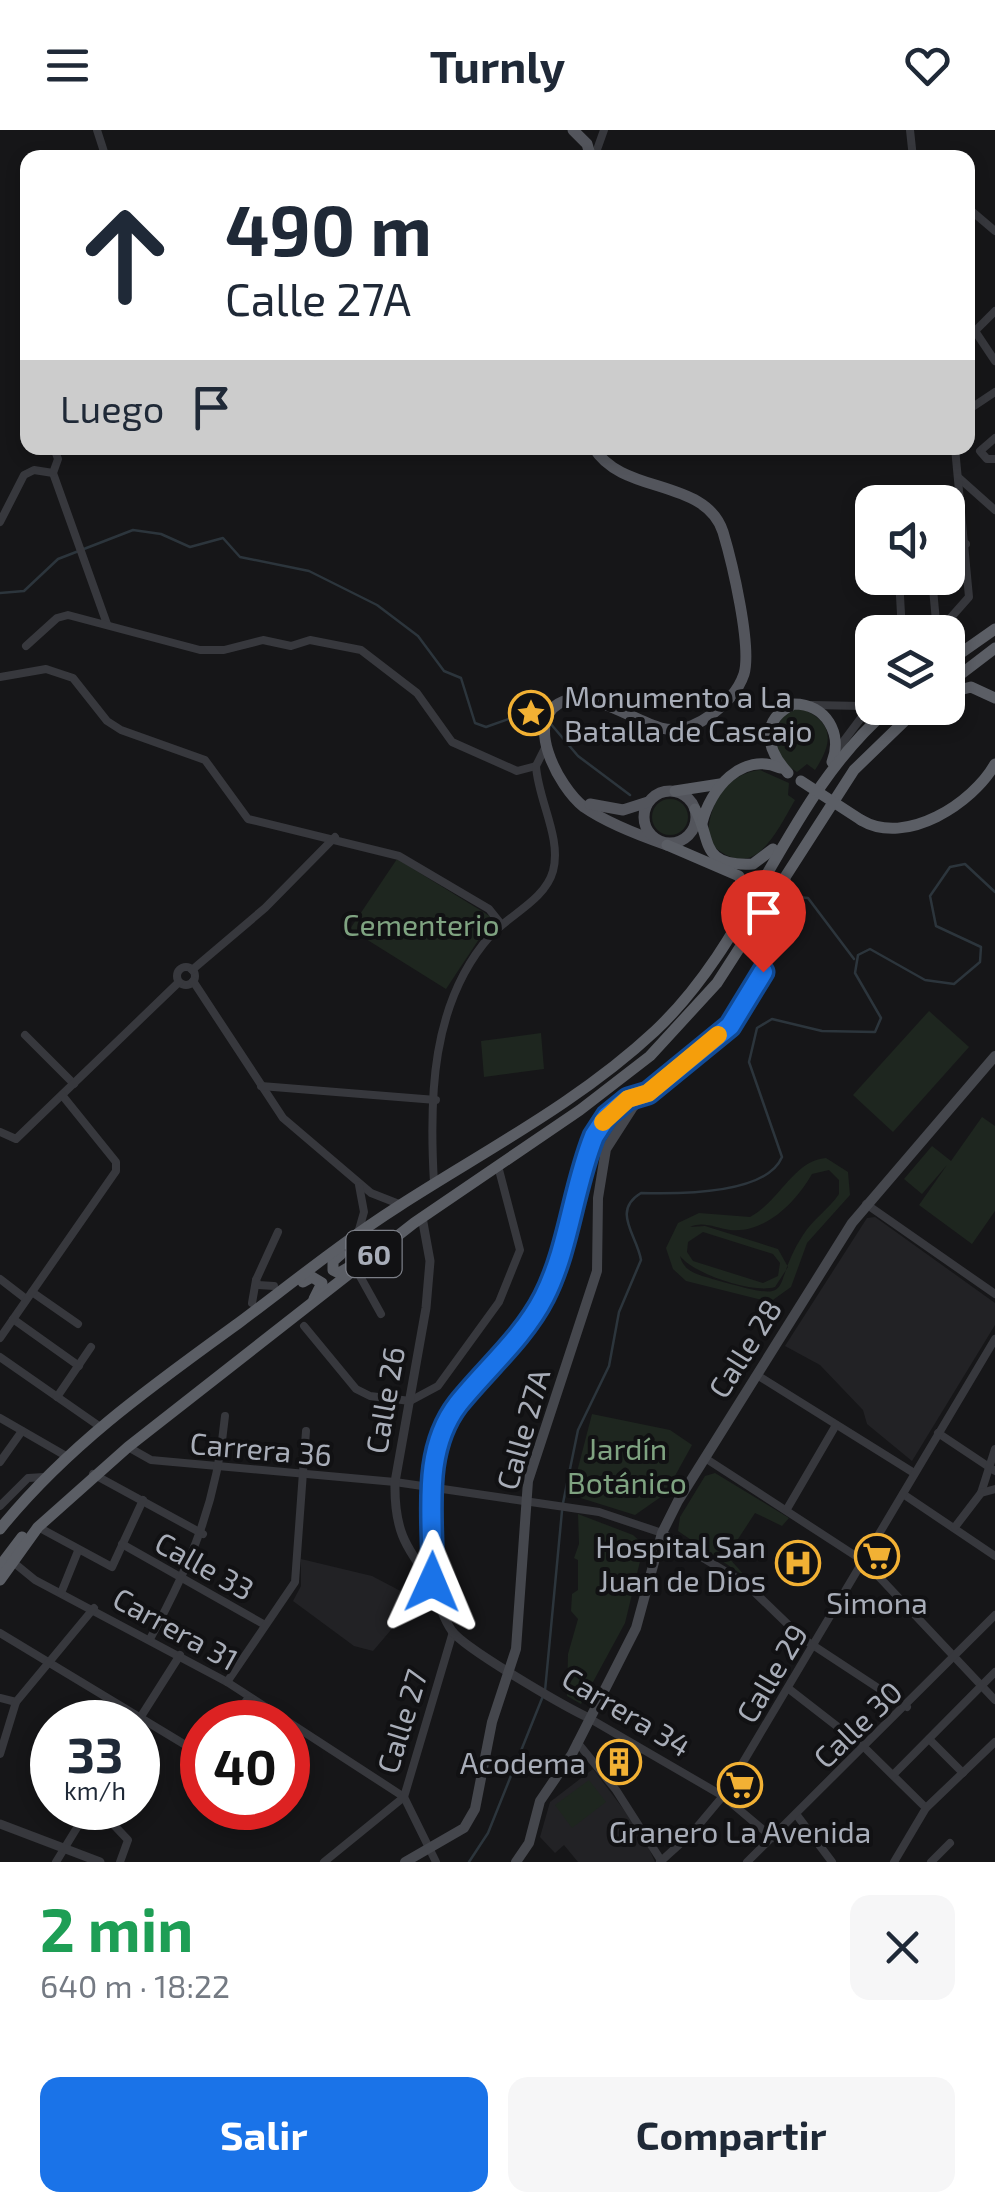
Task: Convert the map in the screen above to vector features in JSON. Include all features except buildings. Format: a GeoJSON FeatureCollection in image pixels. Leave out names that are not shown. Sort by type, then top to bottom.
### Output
{"type":"FeatureCollection","features":[{"type":"Feature","properties":{"kind":"highway"},"geometry":{"type":"LineString","coordinates":[[965,650],[995,630]]}},
{"type":"Feature","properties":{"kind":"highway"},"geometry":{"type":"LineString","coordinates":[[965,671],[995,648]]}},
{"type":"Feature","properties":{"kind":"highway"},"geometry":{"type":"LineString","coordinates":[[965,689],[971,687],[995,698]]}},
{"type":"Feature","properties":{"kind":"highway"},"geometry":{"type":"LineString","coordinates":[[788,772],[770,750],[769,730],[783,710],[808,705],[832,726],[835,754],[828,773]]}},
{"type":"Feature","properties":{"kind":"highway","name":"60"},"geometry":{"type":"LineString","coordinates":[[0,1529],[44,1478],[100,1426],[358,1233],[569,1100],[636,1048],[692,989],[828,773],[874,725]]}},
{"type":"Feature","properties":{"kind":"highway","name":"60"},"geometry":{"type":"LineString","coordinates":[[43,1523],[93,1474],[418,1220],[632,1070],[697,1009],[854,770],[900,725]]}},
{"type":"Feature","properties":{"kind":"highway"},"geometry":{"type":"LineString","coordinates":[[675,791],[703,790],[757,762],[788,772],[861,820],[890,830],[922,825],[992,775],[995,764]]}},
{"type":"Feature","properties":{"kind":"highway"},"geometry":{"type":"LineString","coordinates":[[728,779],[699,817],[708,849],[743,865],[762,861],[794,823]]}},
{"type":"Feature","properties":{"kind":"highway"},"geometry":{"type":"LineString","coordinates":[[668,845],[740,876],[746,894],[733,929]]}},
{"type":"Feature","properties":{"kind":"highway"},"geometry":{"type":"LineString","coordinates":[[403,1203],[335,1258],[332,1268],[344,1271],[403,1225],[418,1220]]}},
{"type":"Feature","properties":{"kind":"highway"},"geometry":{"type":"LineString","coordinates":[[216,1339],[240,1328],[308,1278],[320,1280],[318,1295],[274,1335]]}},
{"type":"Feature","properties":{"kind":"highway"},"geometry":{"type":"LineString","coordinates":[[0,1537],[33,1490]]}},
{"type":"Feature","properties":{"kind":"highway"},"geometry":{"type":"LineString","coordinates":[[0,1580],[32,1525],[43,1523]]}},
{"type":"Feature","properties":{"kind":"main road"},"geometry":{"type":"LineString","coordinates":[[573,130],[590,150]]}},
{"type":"Feature","properties":{"kind":"main road"},"geometry":{"type":"LineString","coordinates":[[569,792],[597,807],[623,810],[675,791],[688,798],[699,817],[684,838],[668,845],[591,811],[569,792],[547,744],[545,722],[554,707],[578,698],[663,729],[686,729],[728,700],[746,666],[734,582],[718,521],[703,505],[614,470],[600,455]]}},
{"type":"Feature","properties":{"kind":"main road"},"geometry":{"type":"LineString","coordinates":[[654,797],[645,820],[653,836],[668,845]]}},
{"type":"Feature","properties":{"kind":"main road","name":"Calle 27A"},"geometry":{"type":"LineString","coordinates":[[405,1862],[464,1828],[474,1814],[492,1722],[510,1670],[518,1631],[526,1500],[546,1420],[598,1271],[602,1162],[621,1120],[730,1026],[749,1001],[778,928],[793,861]]}},
{"type":"Feature","properties":{"kind":"main road","name":"Calle 28"},"geometry":{"type":"LineString","coordinates":[[516,1862],[529,1844],[540,1801],[577,1742],[636,1628],[662,1533],[705,1458],[866,1204],[995,1056]]}},
{"type":"Feature","properties":{"kind":"street"},"geometry":{"type":"LineString","coordinates":[[975,214],[995,231]]}},
{"type":"Feature","properties":{"kind":"street"},"geometry":{"type":"LineString","coordinates":[[994,355],[976,330],[982,318],[995,310]]}},
{"type":"Feature","properties":{"kind":"street"},"geometry":{"type":"LineString","coordinates":[[992,441],[982,454],[995,458]]}},
{"type":"Feature","properties":{"kind":"street"},"geometry":{"type":"LineString","coordinates":[[57,455],[53,473],[106,624]]}},
{"type":"Feature","properties":{"kind":"street"},"geometry":{"type":"LineString","coordinates":[[957,455],[961,485]]}},
{"type":"Feature","properties":{"kind":"street"},"geometry":{"type":"LineString","coordinates":[[0,522],[24,475],[34,470],[53,473]]}},
{"type":"Feature","properties":{"kind":"street"},"geometry":{"type":"LineString","coordinates":[[960,478],[992,507]]}},
{"type":"Feature","properties":{"kind":"street"},"geometry":{"type":"LineString","coordinates":[[965,506],[992,507]]}},
{"type":"Feature","properties":{"kind":"street"},"geometry":{"type":"LineString","coordinates":[[953,615],[969,597],[965,525]]}},
{"type":"Feature","properties":{"kind":"street"},"geometry":{"type":"LineString","coordinates":[[26,646],[57,618],[68,615],[200,650],[224,650],[263,640],[291,646],[310,640],[361,650],[417,693],[452,742],[517,771],[536,766]]}},
{"type":"Feature","properties":{"kind":"street"},"geometry":{"type":"LineString","coordinates":[[0,677],[46,669],[73,678],[106,720],[121,730],[205,760],[244,817],[336,837],[398,856],[489,909],[501,924]]}},
{"type":"Feature","properties":{"kind":"street"},"geometry":{"type":"LineString","coordinates":[[808,705],[855,706]]}},
{"type":"Feature","properties":{"kind":"street"},"geometry":{"type":"LineString","coordinates":[[835,754],[855,722]]}},
{"type":"Feature","properties":{"kind":"street"},"geometry":{"type":"LineString","coordinates":[[434,1184],[436,1059],[444,1018],[470,959],[501,924],[546,886],[554,868],[554,844],[536,766],[547,744]]}},
{"type":"Feature","properties":{"kind":"street"},"geometry":{"type":"LineString","coordinates":[[179,982],[179,971],[192,970],[264,908],[336,837]]}},
{"type":"Feature","properties":{"kind":"street"},"geometry":{"type":"LineString","coordinates":[[192,970],[193,982],[283,1118],[381,1200],[403,1203]]}},
{"type":"Feature","properties":{"kind":"street"},"geometry":{"type":"LineString","coordinates":[[0,1132],[14,1141],[179,982],[193,982]]}},
{"type":"Feature","properties":{"kind":"street"},"geometry":{"type":"LineString","coordinates":[[26,1036],[74,1084]]}},
{"type":"Feature","properties":{"kind":"street"},"geometry":{"type":"LineString","coordinates":[[261,1086],[436,1100]]}},
{"type":"Feature","properties":{"kind":"street"},"geometry":{"type":"LineString","coordinates":[[453,1632],[432,1582],[432,1487],[438,1444],[452,1414],[544,1297],[594,1136],[607,1116],[628,1099],[648,1093]]}},
{"type":"Feature","properties":{"kind":"street"},"geometry":{"type":"LineString","coordinates":[[0,1338],[118,1166],[62,1096]]}},
{"type":"Feature","properties":{"kind":"street"},"geometry":{"type":"LineString","coordinates":[[304,1326],[356,1389],[379,1400],[410,1400],[438,1386],[455,1368],[499,1302],[517,1262],[519,1240],[498,1166]]}},
{"type":"Feature","properties":{"kind":"street"},"geometry":{"type":"LineString","coordinates":[[358,1233],[364,1212],[360,1185]]}},
{"type":"Feature","properties":{"kind":"street"},"geometry":{"type":"LineString","coordinates":[[866,1204],[995,1294]]}},
{"type":"Feature","properties":{"kind":"street","name":"Calle 26"},"geometry":{"type":"LineString","coordinates":[[418,1220],[430,1260],[395,1482],[396,1526],[432,1582]]}},
{"type":"Feature","properties":{"kind":"street"},"geometry":{"type":"LineString","coordinates":[[252,1303],[256,1280],[278,1232]]}},
{"type":"Feature","properties":{"kind":"street"},"geometry":{"type":"LineString","coordinates":[[356,1269],[381,1314]]}},
{"type":"Feature","properties":{"kind":"street"},"geometry":{"type":"LineString","coordinates":[[0,1279],[78,1324]]}},
{"type":"Feature","properties":{"kind":"street"},"geometry":{"type":"LineString","coordinates":[[256,1280],[258,1285],[274,1286]]}},
{"type":"Feature","properties":{"kind":"street"},"geometry":{"type":"LineString","coordinates":[[13,1319],[79,1366]]}},
{"type":"Feature","properties":{"kind":"street","name":"Calle 29"},"geometry":{"type":"LineString","coordinates":[[661,1862],[692,1833],[722,1796],[995,1339]]}},
{"type":"Feature","properties":{"kind":"street"},"geometry":{"type":"LineString","coordinates":[[57,1397],[91,1347]]}},
{"type":"Feature","properties":{"kind":"street"},"geometry":{"type":"LineString","coordinates":[[0,1356],[100,1426]]}},
{"type":"Feature","properties":{"kind":"street"},"geometry":{"type":"LineString","coordinates":[[757,1375],[914,1473]]}},
{"type":"Feature","properties":{"kind":"street"},"geometry":{"type":"LineString","coordinates":[[150,1638],[203,1534],[220,1466],[226,1416]]}},
{"type":"Feature","properties":{"kind":"street"},"geometry":{"type":"LineString","coordinates":[[0,1418],[66,1456]]}},
{"type":"Feature","properties":{"kind":"street"},"geometry":{"type":"LineString","coordinates":[[786,1510],[836,1425]]}},
{"type":"Feature","properties":{"kind":"street"},"geometry":{"type":"LineString","coordinates":[[0,1462],[22,1431]]}},
{"type":"Feature","properties":{"kind":"street"},"geometry":{"type":"LineString","coordinates":[[228,1682],[295,1582],[299,1475],[306,1431]]}},
{"type":"Feature","properties":{"kind":"street"},"geometry":{"type":"LineString","coordinates":[[938,1433],[993,1468]]}},
{"type":"Feature","properties":{"kind":"street","name":"Carrera 36"},"geometry":{"type":"LineString","coordinates":[[128,1447],[151,1460],[395,1482],[552,1502],[581,1507],[662,1533],[746,1584],[802,1638],[907,1707]]}},
{"type":"Feature","properties":{"kind":"street"},"geometry":{"type":"LineString","coordinates":[[955,1527],[993,1468],[995,1449]]}},
{"type":"Feature","properties":{"kind":"street"},"geometry":{"type":"LineString","coordinates":[[705,1458],[865,1562],[995,1700]]}},
{"type":"Feature","properties":{"kind":"street"},"geometry":{"type":"LineString","coordinates":[[93,1474],[203,1534]]}},
{"type":"Feature","properties":{"kind":"street"},"geometry":{"type":"LineString","coordinates":[[0,1506],[28,1478],[44,1478]]}},
{"type":"Feature","properties":{"kind":"street"},"geometry":{"type":"LineString","coordinates":[[0,1482],[12,1491]]}},
{"type":"Feature","properties":{"kind":"street"},"geometry":{"type":"LineString","coordinates":[[980,1493],[995,1489]]}},
{"type":"Feature","properties":{"kind":"street"},"geometry":{"type":"LineString","coordinates":[[903,1494],[995,1556]]}},
{"type":"Feature","properties":{"kind":"street"},"geometry":{"type":"LineString","coordinates":[[43,1523],[78,1551],[112,1567],[143,1500]]}},
{"type":"Feature","properties":{"kind":"street","name":"Calle 33"},"geometry":{"type":"LineString","coordinates":[[122,1544],[265,1625]]}},
{"type":"Feature","properties":{"kind":"street"},"geometry":{"type":"LineString","coordinates":[[61,1593],[78,1551]]}},
{"type":"Feature","properties":{"kind":"street","name":"Carrera 31"},"geometry":{"type":"LineString","coordinates":[[7,1564],[228,1682],[404,1797]]}},
{"type":"Feature","properties":{"kind":"street"},"geometry":{"type":"LineString","coordinates":[[0,1754],[16,1702],[94,1608]]}},
{"type":"Feature","properties":{"kind":"street","name":"Calle 30"},"geometry":{"type":"LineString","coordinates":[[748,1862],[995,1615]]}},
{"type":"Feature","properties":{"kind":"street"},"geometry":{"type":"LineString","coordinates":[[0,1632],[110,1700]]}},
{"type":"Feature","properties":{"kind":"street","name":"Carrera 34"},"geometry":{"type":"LineString","coordinates":[[453,1632],[564,1704],[722,1796],[773,1838]]}},
{"type":"Feature","properties":{"kind":"street","name":"Calle 27"},"geometry":{"type":"LineString","coordinates":[[324,1862],[404,1797],[453,1632]]}},
{"type":"Feature","properties":{"kind":"street"},"geometry":{"type":"LineString","coordinates":[[151,1700],[180,1655]]}},
{"type":"Feature","properties":{"kind":"street"},"geometry":{"type":"LineString","coordinates":[[893,1776],[995,1672]]}},
{"type":"Feature","properties":{"kind":"street"},"geometry":{"type":"LineString","coordinates":[[789,1688],[865,1748],[926,1808]]}},
{"type":"Feature","properties":{"kind":"street"},"geometry":{"type":"LineString","coordinates":[[0,1698],[16,1702]]}},
{"type":"Feature","properties":{"kind":"street"},"geometry":{"type":"LineString","coordinates":[[929,1739],[963,1773]]}},
{"type":"Feature","properties":{"kind":"street"},"geometry":{"type":"LineString","coordinates":[[577,1742],[616,1790],[661,1862]]}},
{"type":"Feature","properties":{"kind":"street"},"geometry":{"type":"LineString","coordinates":[[894,1862],[926,1808],[991,1745],[995,1756]]}},
{"type":"Feature","properties":{"kind":"street"},"geometry":{"type":"LineString","coordinates":[[404,1797],[436,1862]]}},
{"type":"Feature","properties":{"kind":"street"},"geometry":{"type":"LineString","coordinates":[[796,1814],[832,1862]]}},
{"type":"Feature","properties":{"kind":"street"},"geometry":{"type":"LineString","coordinates":[[0,1824],[100,1862]]}},
{"type":"Feature","properties":{"kind":"street"},"geometry":{"type":"LineString","coordinates":[[56,1862],[75,1830]]}},
{"type":"Feature","properties":{"kind":"street"},"geometry":{"type":"LineString","coordinates":[[119,1830],[128,1840],[120,1862]]}},
{"type":"Feature","properties":{"kind":"street"},"geometry":{"type":"LineString","coordinates":[[931,1862],[950,1842]]}},
{"type":"Feature","properties":{"kind":"shaded area"},"geometry":{"type":"Polygon","coordinates":[[[875,1217],[995,1303],[995,1325],[912,1461],[867,1424],[863,1410],[820,1365],[785,1346],[867,1218],[875,1217]]]}},
{"type":"Feature","properties":{"kind":"shaded area"},"geometry":{"type":"Polygon","coordinates":[[[301,1559],[372,1576],[412,1597],[429,1589],[441,1612],[407,1611],[373,1651],[354,1646],[293,1601],[301,1586],[301,1559]]]}},
{"type":"Feature","properties":{"kind":"shaded area"},"geometry":{"type":"Polygon","coordinates":[[[593,1769],[643,1835],[655,1862],[578,1862],[564,1845],[555,1853],[540,1837],[550,1802],[593,1769]]]}},
{"type":"Feature","properties":{"kind":"green space"},"geometry":{"type":"Polygon","coordinates":[[[800,708],[825,726],[828,741],[815,770],[807,764],[797,772],[783,763],[772,746],[780,722],[800,708]]]}},
{"type":"Feature","properties":{"kind":"green space"},"geometry":{"type":"Polygon","coordinates":[[[760,770],[789,783],[788,795],[795,800],[770,841],[750,857],[738,859],[708,841],[708,829],[715,805],[727,786],[760,770]]]}},
{"type":"Feature","properties":{"kind":"green space"},"geometry":{"type":"Polygon","coordinates":[[[670,799],[683,804],[688,817],[683,830],[670,835],[657,830],[652,817],[657,804],[670,799]]]}},
{"type":"Feature","properties":{"kind":"green space","name":"Cementerio"},"geometry":{"type":"Polygon","coordinates":[[[397,859],[493,918],[446,989],[350,929],[397,859]]]}},
{"type":"Feature","properties":{"kind":"green space"},"geometry":{"type":"Polygon","coordinates":[[[929,1011],[969,1047],[893,1132],[853,1095],[929,1011]]]}},
{"type":"Feature","properties":{"kind":"green space"},"geometry":{"type":"Polygon","coordinates":[[[541,1033],[544,1069],[484,1077],[481,1041],[541,1033]]]}},
{"type":"Feature","properties":{"kind":"green space"},"geometry":{"type":"Polygon","coordinates":[[[982,1117],[995,1126],[995,1211],[972,1244],[919,1205],[947,1165],[922,1194],[904,1179],[932,1146],[951,1161],[982,1117]]]}},
{"type":"Feature","properties":{"kind":"green space"},"geometry":{"type":"Polygon","coordinates":[[[826,1158],[848,1172],[850,1195],[807,1243],[791,1287],[770,1302],[686,1281],[673,1269],[666,1248],[678,1223],[699,1213],[750,1217],[815,1160],[826,1158]],[[829,1170],[812,1174],[788,1205],[755,1227],[730,1230],[705,1225],[690,1227],[705,1226],[778,1249],[788,1266],[807,1229],[839,1194],[839,1180],[829,1170]],[[703,1232],[688,1242],[687,1252],[693,1261],[763,1283],[778,1276],[780,1263],[773,1254],[703,1232]],[[680,1256],[685,1266],[704,1277],[743,1287],[772,1291],[782,1280],[786,1270],[775,1287],[739,1285],[710,1276],[680,1256]]]}},
{"type":"Feature","properties":{"kind":"green space","name":"Jardín Botánico"},"geometry":{"type":"Polygon","coordinates":[[[592,1414],[670,1430],[692,1445],[665,1494],[635,1515],[571,1495],[592,1414]]]}},
{"type":"Feature","properties":{"kind":"green space"},"geometry":{"type":"Polygon","coordinates":[[[715,1473],[789,1518],[782,1526],[755,1513],[727,1556],[747,1578],[678,1531],[680,1517],[705,1476],[715,1473]]]}},
{"type":"Feature","properties":{"kind":"green space"},"geometry":{"type":"Polygon","coordinates":[[[578,1514],[633,1535],[644,1545],[625,1623],[581,1704],[567,1696],[568,1654],[578,1619],[571,1611],[572,1594],[578,1590],[578,1560],[574,1558],[579,1544],[578,1514]]]}},
{"type":"Feature","properties":{"kind":"green space"},"geometry":{"type":"Polygon","coordinates":[[[589,1780],[606,1802],[572,1828],[555,1805],[589,1780]]]}},
{"type":"Feature","properties":{"kind":"waterway"},"geometry":{"type":"LineString","coordinates":[[0,593],[24,591],[58,559],[133,530],[161,534],[190,547],[223,538],[240,557],[309,571],[377,605],[418,636],[444,671],[461,678],[475,723],[486,727],[517,716],[542,720]]}},
{"type":"Feature","properties":{"kind":"waterway"},"geometry":{"type":"LineString","coordinates":[[550,723],[578,756],[630,795]]}},
{"type":"Feature","properties":{"kind":"waterway"},"geometry":{"type":"LineString","coordinates":[[563,1503],[578,1430],[609,1366],[619,1312],[641,1260],[628,1224],[632,1200],[641,1193],[719,1190],[758,1179],[773,1169],[782,1157],[749,1062],[757,1028],[772,1019],[822,1031],[875,1032],[881,1018],[855,973],[858,955],[870,949],[925,980],[954,984],[980,962],[981,947],[936,926],[930,896],[950,867],[965,864],[995,892]]}},
{"type":"Feature","properties":{"kind":"waterway"},"geometry":{"type":"LineString","coordinates":[[788,896],[808,898],[854,959]]}},
{"type":"Feature","properties":{"kind":"waterway"},"geometry":{"type":"LineString","coordinates":[[469,1862],[488,1833],[545,1691],[562,1511]]}},
{"type":"Feature","properties":{"kind":"slow traffic"},"geometry":{"type":"LineString","coordinates":[[603,1122],[628,1099],[648,1093],[718,1035]]}},
{"type":"Feature","properties":{"kind":"place","name":"Monumento a La Batalla de Cascajo"},"geometry":{"type":"Point","coordinates":[531,713]}},
{"type":"Feature","properties":{"kind":"place","name":"Simona"},"geometry":{"type":"Point","coordinates":[877,1556]}},
{"type":"Feature","properties":{"kind":"place","name":"Hospital San Juan de Dios"},"geometry":{"type":"Point","coordinates":[798,1563]}},
{"type":"Feature","properties":{"kind":"place","name":"Acodema"},"geometry":{"type":"Point","coordinates":[619,1762]}},
{"type":"Feature","properties":{"kind":"place","name":"Granero La Avenida"},"geometry":{"type":"Point","coordinates":[740,1785]}},
{"type":"Feature","properties":{"kind":"route"},"geometry":{"type":"LineString","coordinates":[[432,1582],[433,1466],[440,1437],[457,1406],[490,1370],[544,1297],[594,1136],[607,1116],[628,1099],[648,1093],[675,1067],[730,1026],[749,1001],[763,972]]}}]}
